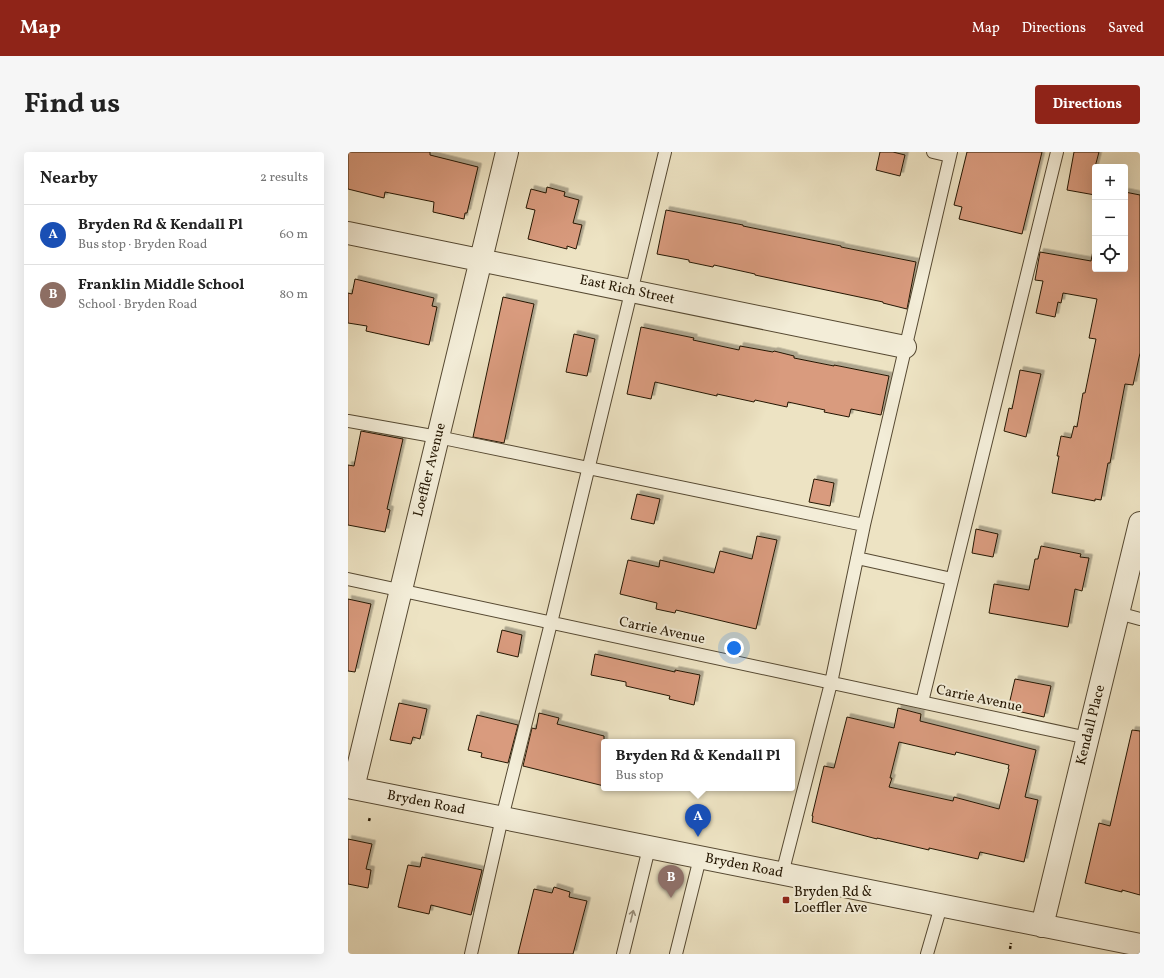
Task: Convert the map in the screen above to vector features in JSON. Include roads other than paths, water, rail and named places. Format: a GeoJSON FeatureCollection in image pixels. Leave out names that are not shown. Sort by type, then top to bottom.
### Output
{"type":"FeatureCollection","features":[{"type":"Feature","properties":{"kind":"street","name":"Loeffler Avenue"},"geometry":{"type":"LineString","coordinates":[[350,788],[401,591],[507,152]]}},
{"type":"Feature","properties":{"kind":"street","name":"East Rich Street"},"geometry":{"type":"LineString","coordinates":[[348,232],[905,347]]}},
{"type":"Feature","properties":{"kind":"street","name":"Kendall Place"},"geometry":{"type":"LineString","coordinates":[[1042,926],[1140,523]]}},
{"type":"Feature","properties":{"kind":"street","name":"Bryden Road"},"geometry":{"type":"LineString","coordinates":[[350,788],[1140,945]]}},
{"type":"Feature","properties":{"kind":"lane"},"geometry":{"type":"LineString","coordinates":[[471,954],[502,818],[589,468],[665,152]]}},
{"type":"Feature","properties":{"kind":"lane"},"geometry":{"type":"LineString","coordinates":[[782,874],[831,683],[864,525],[951,154],[933,152]]}},
{"type":"Feature","properties":{"kind":"lane"},"geometry":{"type":"LineString","coordinates":[[922,702],[1057,152]]}},
{"type":"Feature","properties":{"kind":"lane"},"geometry":{"type":"LineString","coordinates":[[348,421],[438,437],[864,525]]}},
{"type":"Feature","properties":{"kind":"lane"},"geometry":{"type":"LineString","coordinates":[[857,558],[952,579]]}},
{"type":"Feature","properties":{"kind":"lane","name":"Carrie Avenue"},"geometry":{"type":"LineString","coordinates":[[348,579],[1088,738]]}},
{"type":"Feature","properties":{"kind":"lane"},"geometry":{"type":"LineString","coordinates":[[1118,613],[1140,619]]}},
{"type":"Feature","properties":{"kind":"lane"},"geometry":{"type":"LineString","coordinates":[[623,954],[649,848]]}},
{"type":"Feature","properties":{"kind":"lane"},"geometry":{"type":"LineString","coordinates":[[676,954],[700,858]]}},
{"type":"Feature","properties":{"kind":"lane"},"geometry":{"type":"LineString","coordinates":[[927,954],[941,906]]}},
{"type":"Feature","properties":{"kind":"place","name":"Bryden Rd & Kendall Pl"},"geometry":{"type":"Point","coordinates":[698,837]}},
{"type":"Feature","properties":{"kind":"place","name":"Franklin Middle School"},"geometry":{"type":"Point","coordinates":[671,898]}},
{"type":"Feature","properties":{"kind":"place","name":"Bryden Rd & Loeffler Ave"},"geometry":{"type":"Point","coordinates":[786,900]}}]}
